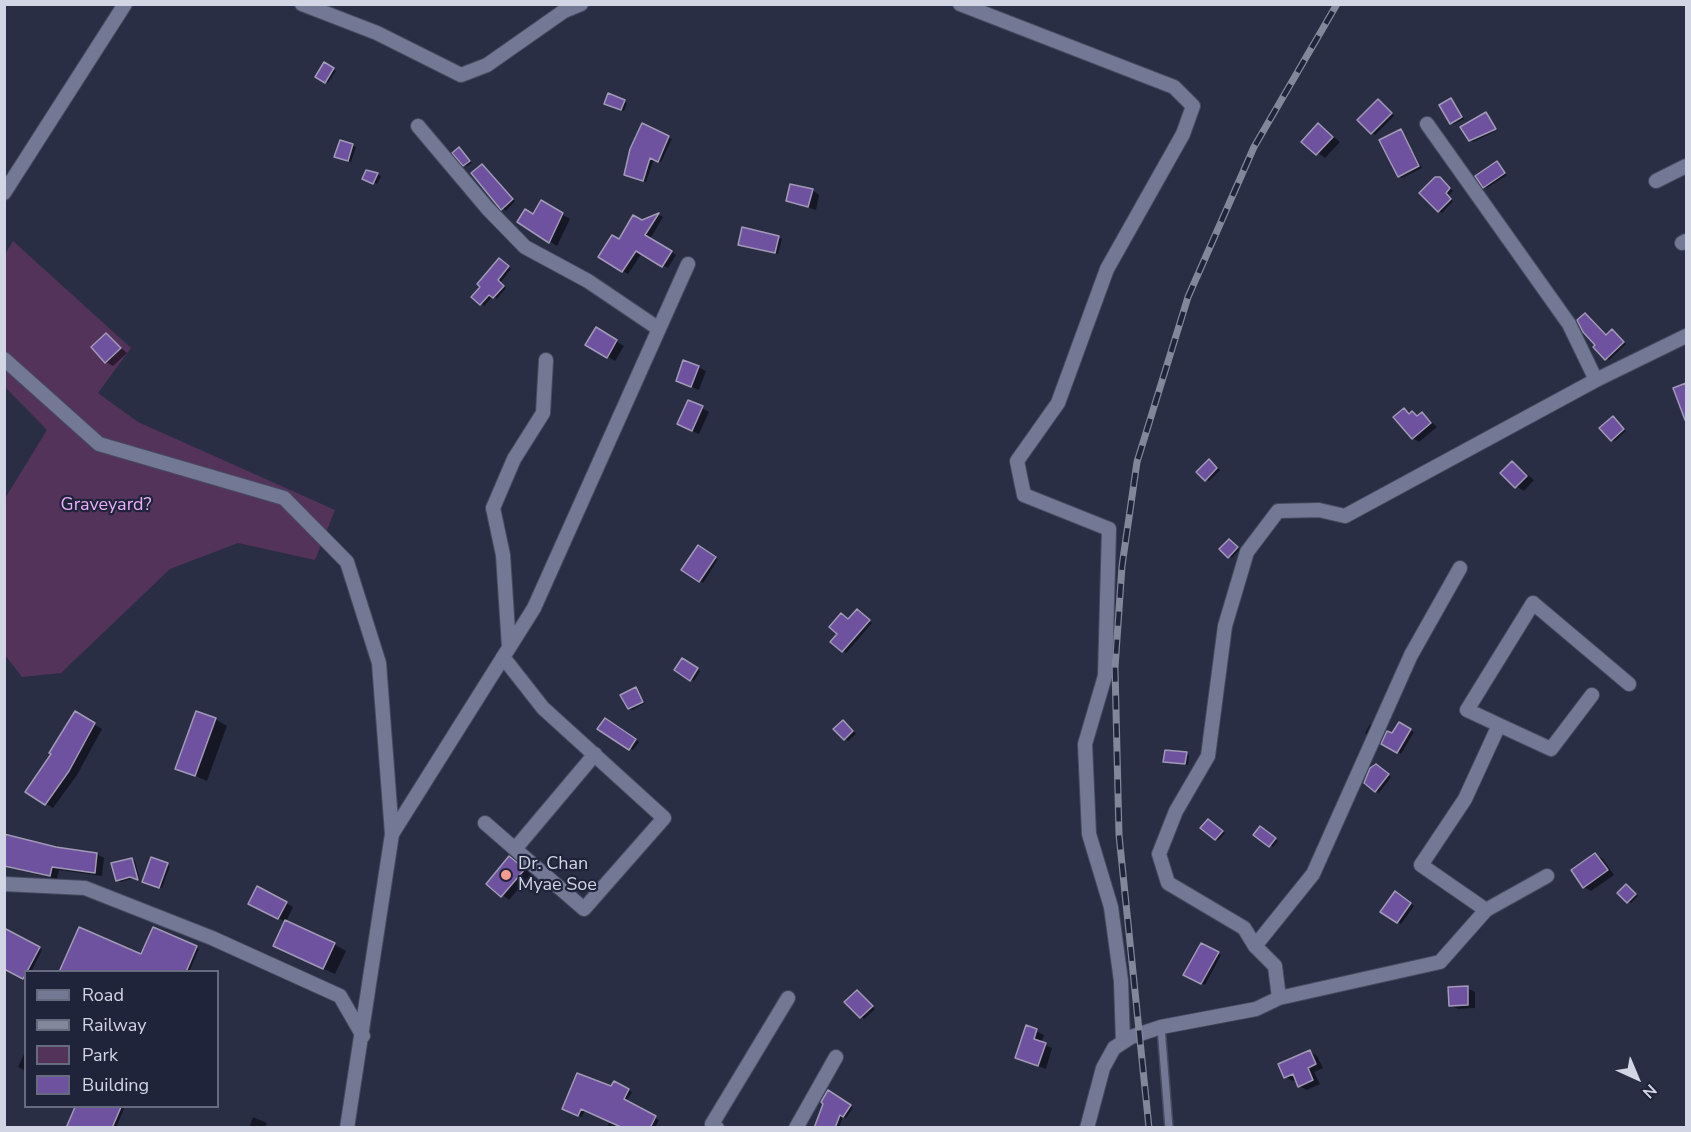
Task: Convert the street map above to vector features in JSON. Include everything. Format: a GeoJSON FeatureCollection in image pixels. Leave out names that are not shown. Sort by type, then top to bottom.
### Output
{"type":"FeatureCollection","features":[{"type":"Feature","properties":{"kind":"street"},"geometry":{"type":"LineString","coordinates":[[4,193],[125,4]]}},
{"type":"Feature","properties":{"kind":"street"},"geometry":{"type":"LineString","coordinates":[[303,4],[376,33],[461,75],[487,65],[564,11],[580,4]]}},
{"type":"Feature","properties":{"kind":"street"},"geometry":{"type":"LineString","coordinates":[[960,4],[1174,87],[1193,106],[1183,134],[1107,269],[1058,403],[1017,461],[1024,495],[1109,529],[1105,676],[1085,744],[1089,834],[1111,907],[1121,981],[1123,1042]]}},
{"type":"Feature","properties":{"kind":"street"},"geometry":{"type":"LineString","coordinates":[[1427,124],[1569,324],[1596,380]]}},
{"type":"Feature","properties":{"kind":"street"},"geometry":{"type":"LineString","coordinates":[[418,126],[488,209],[525,247],[588,281],[659,329]]}},
{"type":"Feature","properties":{"kind":"street"},"geometry":{"type":"LineString","coordinates":[[1656,181],[1686,166]]}},
{"type":"Feature","properties":{"kind":"street"},"geometry":{"type":"LineString","coordinates":[[392,834],[534,608],[688,264]]}},
{"type":"Feature","properties":{"kind":"street"},"geometry":{"type":"LineString","coordinates":[[1279,998],[1275,966],[1255,946],[1244,928],[1168,883],[1159,854],[1176,812],[1208,756],[1225,626],[1247,552],[1278,511],[1319,510],[1345,516],[1596,380],[1686,336]]}},
{"type":"Feature","properties":{"kind":"street"},"geometry":{"type":"LineString","coordinates":[[4,359],[99,444],[284,498],[347,562],[379,663],[392,834],[363,1036],[347,1128]]}},
{"type":"Feature","properties":{"kind":"street"},"geometry":{"type":"LineString","coordinates":[[485,823],[584,909],[664,818],[543,708],[506,652],[503,555],[493,508],[514,459],[543,413],[546,360]]}},
{"type":"Feature","properties":{"kind":"street"},"geometry":{"type":"LineString","coordinates":[[1255,946],[1313,874],[1411,655],[1460,568]]}},
{"type":"Feature","properties":{"kind":"street"},"geometry":{"type":"LineString","coordinates":[[1593,695],[1551,749],[1467,710],[1533,603],[1629,684]]}},
{"type":"Feature","properties":{"kind":"street"},"geometry":{"type":"LineString","coordinates":[[1486,910],[1421,865],[1466,799],[1499,725]]}},
{"type":"Feature","properties":{"kind":"street"},"geometry":{"type":"LineString","coordinates":[[515,849],[595,754]]}},
{"type":"Feature","properties":{"kind":"street"},"geometry":{"type":"LineString","coordinates":[[1087,1128],[1103,1068],[1114,1048],[1123,1042],[1161,1027],[1256,1009],[1279,998],[1440,962],[1486,910],[1547,876]]}},
{"type":"Feature","properties":{"kind":"street"},"geometry":{"type":"LineString","coordinates":[[4,884],[84,888],[212,938],[340,996],[363,1036]]}},
{"type":"Feature","properties":{"kind":"street"},"geometry":{"type":"LineString","coordinates":[[717,1128],[712,1124],[788,998]]}},
{"type":"Feature","properties":{"kind":"street"},"geometry":{"type":"LineString","coordinates":[[796,1128],[836,1057]]}},
{"type":"Feature","properties":{"kind":"lane"},"geometry":{"type":"LineString","coordinates":[[1161,1027],[1169,1128]]}},
{"type":"Feature","properties":{"kind":"green space","name":"Graveyard?"},"geometry":{"type":"Polygon","coordinates":[[[13,241],[131,348],[98,393],[138,422],[335,510],[315,560],[238,543],[170,569],[61,673],[22,677],[5,655],[4,500],[47,430],[5,387],[5,254],[13,241]]]}},
{"type":"Feature","properties":{"kind":"building"},"geometry":{"type":"Polygon","coordinates":[[[324,62],[334,68],[325,83],[315,77],[324,62]]]}},
{"type":"Feature","properties":{"kind":"building"},"geometry":{"type":"Polygon","coordinates":[[[608,93],[625,100],[621,110],[604,104],[608,93]]]}},
{"type":"Feature","properties":{"kind":"building"},"geometry":{"type":"Polygon","coordinates":[[[1451,98],[1462,117],[1450,124],[1439,105],[1451,98]]]}},
{"type":"Feature","properties":{"kind":"building"},"geometry":{"type":"Polygon","coordinates":[[[1378,99],[1392,113],[1371,134],[1357,120],[1378,99]]]}},
{"type":"Feature","properties":{"kind":"building"},"geometry":{"type":"Polygon","coordinates":[[[1486,112],[1496,129],[1469,141],[1460,127],[1486,112]]]}},
{"type":"Feature","properties":{"kind":"building"},"geometry":{"type":"Polygon","coordinates":[[[642,123],[669,136],[658,162],[650,158],[643,181],[624,175],[630,149],[642,123]]]}},
{"type":"Feature","properties":{"kind":"building"},"geometry":{"type":"Polygon","coordinates":[[[1318,123],[1333,137],[1316,155],[1301,142],[1318,123]]]}},
{"type":"Feature","properties":{"kind":"building"},"geometry":{"type":"Polygon","coordinates":[[[1401,129],[1419,166],[1398,177],[1379,140],[1401,129]]]}},
{"type":"Feature","properties":{"kind":"building"},"geometry":{"type":"Polygon","coordinates":[[[340,140],[353,144],[348,161],[334,157],[340,140]]]}},
{"type":"Feature","properties":{"kind":"building"},"geometry":{"type":"Polygon","coordinates":[[[459,147],[470,161],[463,166],[452,153],[459,147]]]}},
{"type":"Feature","properties":{"kind":"building"},"geometry":{"type":"Polygon","coordinates":[[[1497,161],[1505,173],[1483,188],[1475,176],[1497,161]]]}},
{"type":"Feature","properties":{"kind":"building"},"geometry":{"type":"Polygon","coordinates":[[[482,164],[513,199],[501,210],[471,173],[482,164]]]}},
{"type":"Feature","properties":{"kind":"building"},"geometry":{"type":"Polygon","coordinates":[[[366,170],[378,173],[373,184],[362,179],[366,170]]]}},
{"type":"Feature","properties":{"kind":"building"},"geometry":{"type":"Polygon","coordinates":[[[1435,177],[1440,177],[1450,188],[1446,193],[1451,199],[1438,212],[1419,193],[1435,177]]]}},
{"type":"Feature","properties":{"kind":"building"},"geometry":{"type":"Polygon","coordinates":[[[790,184],[813,189],[808,207],[786,201],[790,184]]]}},
{"type":"Feature","properties":{"kind":"building"},"geometry":{"type":"Polygon","coordinates":[[[541,200],[563,213],[549,243],[517,222],[525,209],[533,214],[541,200]]]}},
{"type":"Feature","properties":{"kind":"building"},"geometry":{"type":"Polygon","coordinates":[[[659,213],[645,235],[672,251],[662,267],[636,251],[622,272],[598,257],[612,235],[619,239],[633,215],[642,220],[659,213]]]}},
{"type":"Feature","properties":{"kind":"building"},"geometry":{"type":"Polygon","coordinates":[[[742,227],[779,236],[775,253],[738,245],[742,227]]]}},
{"type":"Feature","properties":{"kind":"building"},"geometry":{"type":"Polygon","coordinates":[[[499,258],[509,266],[498,280],[504,286],[493,298],[489,295],[480,305],[471,297],[480,287],[477,284],[499,258]]]}},
{"type":"Feature","properties":{"kind":"building"},"geometry":{"type":"Polygon","coordinates":[[[1585,313],[1606,335],[1612,329],[1624,342],[1605,360],[1593,347],[1595,345],[1583,332],[1577,320],[1585,313]]]}},
{"type":"Feature","properties":{"kind":"building"},"geometry":{"type":"Polygon","coordinates":[[[596,327],[617,340],[607,358],[585,345],[596,327]]]}},
{"type":"Feature","properties":{"kind":"building"},"geometry":{"type":"Polygon","coordinates":[[[106,333],[121,348],[105,363],[91,347],[106,333]]]}},
{"type":"Feature","properties":{"kind":"building"},"geometry":{"type":"Polygon","coordinates":[[[683,360],[699,366],[691,387],[676,381],[683,360]]]}},
{"type":"Feature","properties":{"kind":"building"},"geometry":{"type":"Polygon","coordinates":[[[1686,383],[1686,419],[1685,420],[1673,388],[1686,383]]]}},
{"type":"Feature","properties":{"kind":"building"},"geometry":{"type":"Polygon","coordinates":[[[688,400],[703,406],[692,431],[677,424],[688,400]]]}},
{"type":"Feature","properties":{"kind":"building"},"geometry":{"type":"Polygon","coordinates":[[[1404,408],[1409,414],[1412,411],[1417,416],[1422,412],[1431,423],[1412,439],[1393,417],[1404,408]]]}},
{"type":"Feature","properties":{"kind":"building"},"geometry":{"type":"Polygon","coordinates":[[[1613,416],[1624,429],[1611,441],[1599,428],[1613,416]]]}},
{"type":"Feature","properties":{"kind":"building"},"geometry":{"type":"Polygon","coordinates":[[[1209,459],[1217,468],[1205,481],[1196,472],[1209,459]]]}},
{"type":"Feature","properties":{"kind":"building"},"geometry":{"type":"Polygon","coordinates":[[[1512,461],[1527,476],[1515,488],[1500,473],[1512,461]]]}},
{"type":"Feature","properties":{"kind":"building"},"geometry":{"type":"Polygon","coordinates":[[[1229,539],[1238,547],[1228,558],[1219,549],[1229,539]]]}},
{"type":"Feature","properties":{"kind":"building"},"geometry":{"type":"Polygon","coordinates":[[[698,545],[716,557],[699,582],[681,570],[698,545]]]}},
{"type":"Feature","properties":{"kind":"building"},"geometry":{"type":"Polygon","coordinates":[[[857,609],[870,620],[842,652],[830,642],[837,634],[829,627],[841,613],[848,619],[857,609]]]}},
{"type":"Feature","properties":{"kind":"building"},"geometry":{"type":"Polygon","coordinates":[[[682,658],[698,668],[690,681],[674,670],[682,658]]]}},
{"type":"Feature","properties":{"kind":"building"},"geometry":{"type":"Polygon","coordinates":[[[636,687],[643,702],[628,709],[620,695],[636,687]]]}},
{"type":"Feature","properties":{"kind":"building"},"geometry":{"type":"Polygon","coordinates":[[[75,711],[95,723],[69,771],[45,805],[25,792],[51,754],[49,753],[75,711]]]}},
{"type":"Feature","properties":{"kind":"building"},"geometry":{"type":"Polygon","coordinates":[[[196,711],[216,718],[195,776],[175,769],[196,711]]]}},
{"type":"Feature","properties":{"kind":"building"},"geometry":{"type":"Polygon","coordinates":[[[605,718],[636,739],[629,750],[597,729],[605,718]]]}},
{"type":"Feature","properties":{"kind":"building"},"geometry":{"type":"Polygon","coordinates":[[[843,720],[853,731],[844,740],[833,729],[843,720]]]}},
{"type":"Feature","properties":{"kind":"building"},"geometry":{"type":"Polygon","coordinates":[[[1399,722],[1411,729],[1397,753],[1381,744],[1387,731],[1392,733],[1399,722]]]}},
{"type":"Feature","properties":{"kind":"building"},"geometry":{"type":"Polygon","coordinates":[[[1165,750],[1187,752],[1185,764],[1163,762],[1165,750]]]}},
{"type":"Feature","properties":{"kind":"building"},"geometry":{"type":"Polygon","coordinates":[[[1376,764],[1389,774],[1375,792],[1364,783],[1370,768],[1376,764]]]}},
{"type":"Feature","properties":{"kind":"building"},"geometry":{"type":"Polygon","coordinates":[[[1208,819],[1223,831],[1215,840],[1200,828],[1208,819]]]}},
{"type":"Feature","properties":{"kind":"building"},"geometry":{"type":"Polygon","coordinates":[[[1260,826],[1276,838],[1269,847],[1253,835],[1260,826]]]}},
{"type":"Feature","properties":{"kind":"building"},"geometry":{"type":"Polygon","coordinates":[[[4,834],[56,847],[97,853],[95,873],[52,867],[50,876],[4,866],[4,834]]]}},
{"type":"Feature","properties":{"kind":"building"},"geometry":{"type":"Polygon","coordinates":[[[1595,853],[1608,870],[1583,888],[1571,870],[1595,853]]]}},
{"type":"Feature","properties":{"kind":"building","name":"Dr. Chan Myae Soe"},"geometry":{"type":"Polygon","coordinates":[[[509,856],[525,869],[501,897],[486,884],[509,856]]]}},
{"type":"Feature","properties":{"kind":"building"},"geometry":{"type":"Polygon","coordinates":[[[151,857],[168,863],[159,888],[142,882],[151,857]]]}},
{"type":"Feature","properties":{"kind":"building"},"geometry":{"type":"Polygon","coordinates":[[[132,858],[138,880],[130,877],[116,881],[111,863],[132,858]]]}},
{"type":"Feature","properties":{"kind":"building"},"geometry":{"type":"Polygon","coordinates":[[[1626,884],[1636,894],[1627,903],[1617,893],[1626,884]]]}},
{"type":"Feature","properties":{"kind":"building"},"geometry":{"type":"Polygon","coordinates":[[[257,886],[287,902],[278,919],[248,904],[257,886]]]}},
{"type":"Feature","properties":{"kind":"building"},"geometry":{"type":"Polygon","coordinates":[[[1395,891],[1411,903],[1397,923],[1380,912],[1395,891]]]}},
{"type":"Feature","properties":{"kind":"building"},"geometry":{"type":"Polygon","coordinates":[[[285,920],[335,943],[323,969],[273,946],[285,920]]]}},
{"type":"Feature","properties":{"kind":"building"},"geometry":{"type":"Polygon","coordinates":[[[79,927],[141,954],[153,927],[197,946],[187,970],[60,970],[79,927]]]}},
{"type":"Feature","properties":{"kind":"building"},"geometry":{"type":"Polygon","coordinates":[[[4,928],[40,947],[28,970],[24,970],[23,979],[4,969],[4,928]]]}},
{"type":"Feature","properties":{"kind":"building"},"geometry":{"type":"Polygon","coordinates":[[[1201,943],[1219,952],[1201,984],[1183,975],[1201,943]]]}},
{"type":"Feature","properties":{"kind":"building"},"geometry":{"type":"Polygon","coordinates":[[[1468,986],[1468,1005],[1449,1006],[1448,987],[1468,986]]]}},
{"type":"Feature","properties":{"kind":"building"},"geometry":{"type":"Polygon","coordinates":[[[857,990],[873,1006],[860,1018],[844,1002],[857,990]]]}},
{"type":"Feature","properties":{"kind":"building"},"geometry":{"type":"Polygon","coordinates":[[[1026,1025],[1037,1029],[1034,1039],[1046,1043],[1038,1066],[1015,1058],[1026,1025]]]}},
{"type":"Feature","properties":{"kind":"building"},"geometry":{"type":"Polygon","coordinates":[[[1310,1050],[1316,1064],[1308,1068],[1313,1080],[1298,1087],[1293,1074],[1284,1078],[1278,1064],[1310,1050]]]}},
{"type":"Feature","properties":{"kind":"building"},"geometry":{"type":"Polygon","coordinates":[[[577,1073],[611,1086],[614,1081],[629,1089],[624,1099],[656,1116],[650,1128],[623,1128],[581,1109],[578,1116],[562,1109],[577,1073]]]}},
{"type":"Feature","properties":{"kind":"building"},"geometry":{"type":"Polygon","coordinates":[[[828,1090],[851,1105],[843,1117],[840,1115],[835,1128],[814,1128],[823,1104],[821,1102],[828,1090]]]}},
{"type":"Feature","properties":{"kind":"building"},"geometry":{"type":"Polygon","coordinates":[[[75,1108],[121,1108],[112,1128],[66,1128],[75,1108]]]}},
{"type":"Feature","properties":{"kind":"railway"},"geometry":{"type":"LineString","coordinates":[[1149,1128],[1119,835],[1115,668],[1122,566],[1137,462],[1188,297],[1254,147],[1337,4]]}},
{"type":"Feature","properties":{"kind":"place","name":"Dr. Chan Myae Soe"},"geometry":{"type":"Point","coordinates":[506,875]}}]}
